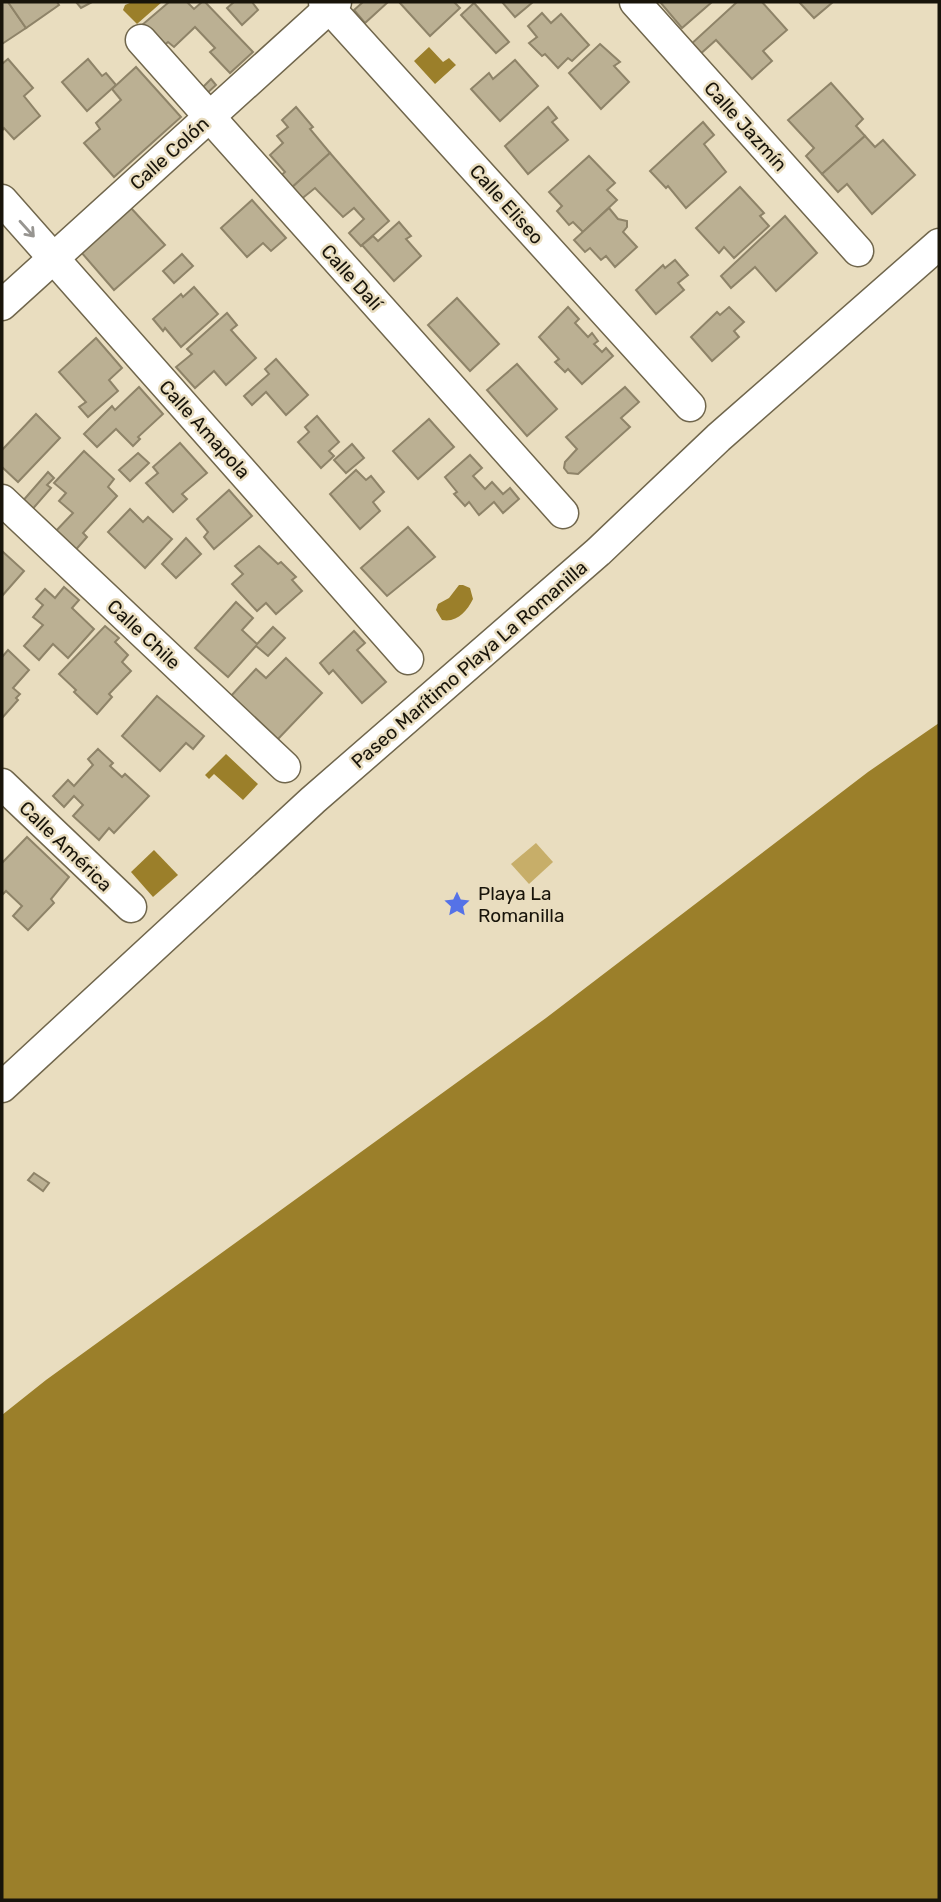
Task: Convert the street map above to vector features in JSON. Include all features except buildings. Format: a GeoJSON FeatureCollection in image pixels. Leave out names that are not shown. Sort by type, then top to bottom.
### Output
{"type":"FeatureCollection","features":[{"type":"Feature","properties":{"kind":"street","name":"Calle Jazmín"},"geometry":{"type":"LineString","coordinates":[[635,2],[858,251]]}},
{"type":"Feature","properties":{"kind":"street","name":"Calle Colón"},"geometry":{"type":"LineString","coordinates":[[2,305],[329,4]]}},
{"type":"Feature","properties":{"kind":"street","name":"Calle Eliseo"},"geometry":{"type":"LineString","coordinates":[[329,4],[690,406]]}},
{"type":"Feature","properties":{"kind":"street","name":"Calle Dalí"},"geometry":{"type":"LineString","coordinates":[[141,40],[563,513]]}},
{"type":"Feature","properties":{"kind":"street","name":"Calle Amapola"},"geometry":{"type":"LineString","coordinates":[[2,201],[408,659]]}},
{"type":"Feature","properties":{"kind":"street","name":"Paseo Marítimo Playa La Romanilla"},"geometry":{"type":"LineString","coordinates":[[2,1087],[313,800],[598,552],[718,439],[939,244]]}},
{"type":"Feature","properties":{"kind":"street","name":"Calle Chile"},"geometry":{"type":"LineString","coordinates":[[2,500],[285,767]]}},
{"type":"Feature","properties":{"kind":"street","name":"Calle América"},"geometry":{"type":"LineString","coordinates":[[2,785],[131,907]]}},
{"type":"Feature","properties":{"kind":"shaded area"},"geometry":{"type":"Polygon","coordinates":[[[132,2],[162,2],[137,24],[123,10],[125,5],[132,2]]]}},
{"type":"Feature","properties":{"kind":"shaded area"},"geometry":{"type":"Polygon","coordinates":[[[429,47],[443,62],[449,58],[456,65],[435,84],[414,61],[429,47]]]}},
{"type":"Feature","properties":{"kind":"shaded area"},"geometry":{"type":"Polygon","coordinates":[[[459,585],[470,588],[473,599],[461,615],[452,620],[442,620],[436,610],[438,604],[449,598],[459,585]]]}},
{"type":"Feature","properties":{"kind":"shaded area"},"geometry":{"type":"Polygon","coordinates":[[[939,723],[939,1900],[2,1900],[2,1415],[46,1380],[546,1018],[868,772],[939,723]]]}},
{"type":"Feature","properties":{"kind":"shaded area"},"geometry":{"type":"Polygon","coordinates":[[[226,754],[258,784],[243,800],[214,774],[209,779],[205,775],[226,754]]]}},
{"type":"Feature","properties":{"kind":"shaded area"},"geometry":{"type":"Polygon","coordinates":[[[536,843],[553,862],[529,884],[511,864],[536,843]]]}},
{"type":"Feature","properties":{"kind":"shaded area"},"geometry":{"type":"Polygon","coordinates":[[[154,850],[178,875],[153,897],[131,872],[154,850]]]}},
{"type":"Feature","properties":{"kind":"place","name":"Playa La Romanilla"},"geometry":{"type":"Point","coordinates":[457,904]}}]}
